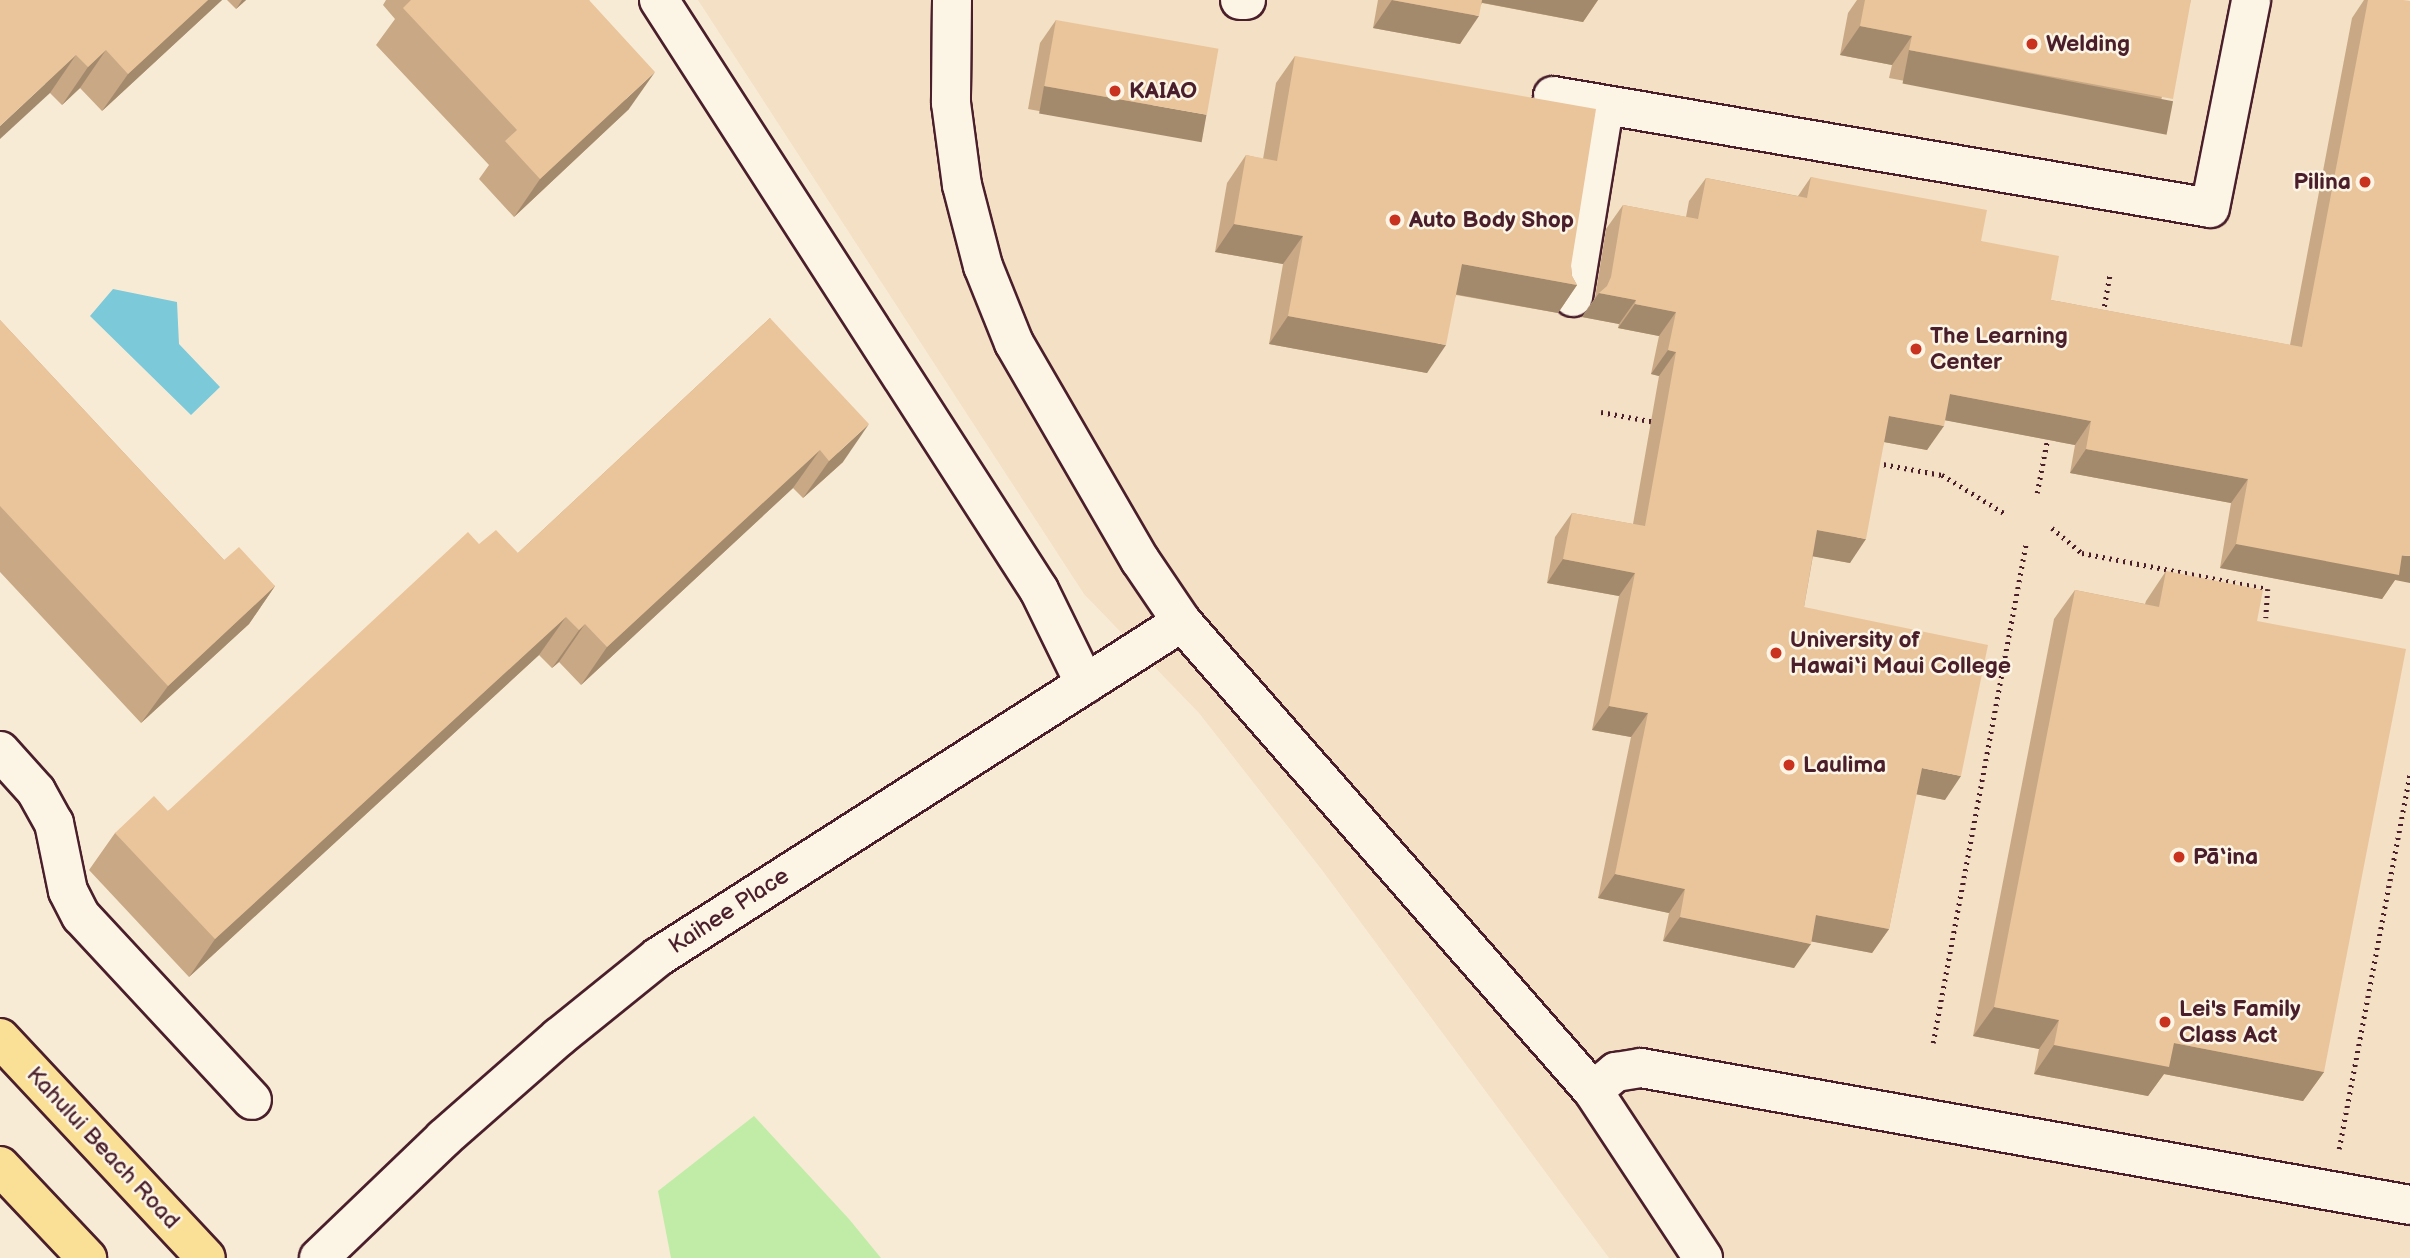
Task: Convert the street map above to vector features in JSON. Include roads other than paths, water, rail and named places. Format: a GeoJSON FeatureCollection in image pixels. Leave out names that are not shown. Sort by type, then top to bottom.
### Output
{"type":"FeatureCollection","features":[{"type":"Feature","properties":{"kind":"main road","name":"Kahului Beach Road"},"geometry":{"type":"LineString","coordinates":[[0,1038],[206,1258]]}},
{"type":"Feature","properties":{"kind":"main road"},"geometry":{"type":"LineString","coordinates":[[0,1166],[87,1258]]}},
{"type":"Feature","properties":{"kind":"lane"},"geometry":{"type":"LineString","coordinates":[[659,0],[1039,590],[1085,684]]}},
{"type":"Feature","properties":{"kind":"lane"},"geometry":{"type":"LineString","coordinates":[[952,0],[951,103],[962,185],[983,266],[1014,343],[1140,560],[1182,622],[1592,1091],[1703,1258]]}},
{"type":"Feature","properties":{"kind":"lane"},"geometry":{"type":"LineString","coordinates":[[1240,0],[1246,0]]}},
{"type":"Feature","properties":{"kind":"lane"},"geometry":{"type":"LineString","coordinates":[[1553,96],[1604,107],[2210,208],[2251,0]]}},
{"type":"Feature","properties":{"kind":"lane"},"geometry":{"type":"LineString","coordinates":[[1573,297],[1604,107]]}},
{"type":"Feature","properties":{"kind":"lane","name":"Kaihee Place"},"geometry":{"type":"LineString","coordinates":[[319,1258],[444,1138],[559,1037],[658,957],[1182,622]]}},
{"type":"Feature","properties":{"kind":"lane"},"geometry":{"type":"LineString","coordinates":[[0,751],[36,791],[54,823],[68,891],[81,916],[252,1100]]}},
{"type":"Feature","properties":{"kind":"lane"},"geometry":{"type":"LineString","coordinates":[[1592,1091],[1616,1072],[1641,1068],[2410,1205]]}},
{"type":"Feature","properties":{"kind":"water"},"geometry":{"type":"Polygon","coordinates":[[[113,289],[177,302],[179,344],[220,387],[191,415],[90,316],[113,289]]]}},
{"type":"Feature","properties":{"kind":"place","name":"Welding"},"geometry":{"type":"Point","coordinates":[2032,44]}},
{"type":"Feature","properties":{"kind":"place","name":"KAIAO"},"geometry":{"type":"Point","coordinates":[1115,91]}},
{"type":"Feature","properties":{"kind":"place","name":"Pilina"},"geometry":{"type":"Point","coordinates":[2365,182]}},
{"type":"Feature","properties":{"kind":"place","name":"Auto Body Shop"},"geometry":{"type":"Point","coordinates":[1395,220]}},
{"type":"Feature","properties":{"kind":"place","name":"The Learning Center"},"geometry":{"type":"Point","coordinates":[1916,349]}},
{"type":"Feature","properties":{"kind":"place","name":"University of Hawai‘i Maui College"},"geometry":{"type":"Point","coordinates":[1776,653]}},
{"type":"Feature","properties":{"kind":"place","name":"Laulima"},"geometry":{"type":"Point","coordinates":[1789,765]}},
{"type":"Feature","properties":{"kind":"place","name":"Pā‘ina"},"geometry":{"type":"Point","coordinates":[2179,857]}},
{"type":"Feature","properties":{"kind":"place","name":"Lei's Family Class Act"},"geometry":{"type":"Point","coordinates":[2165,1022]}}]}
